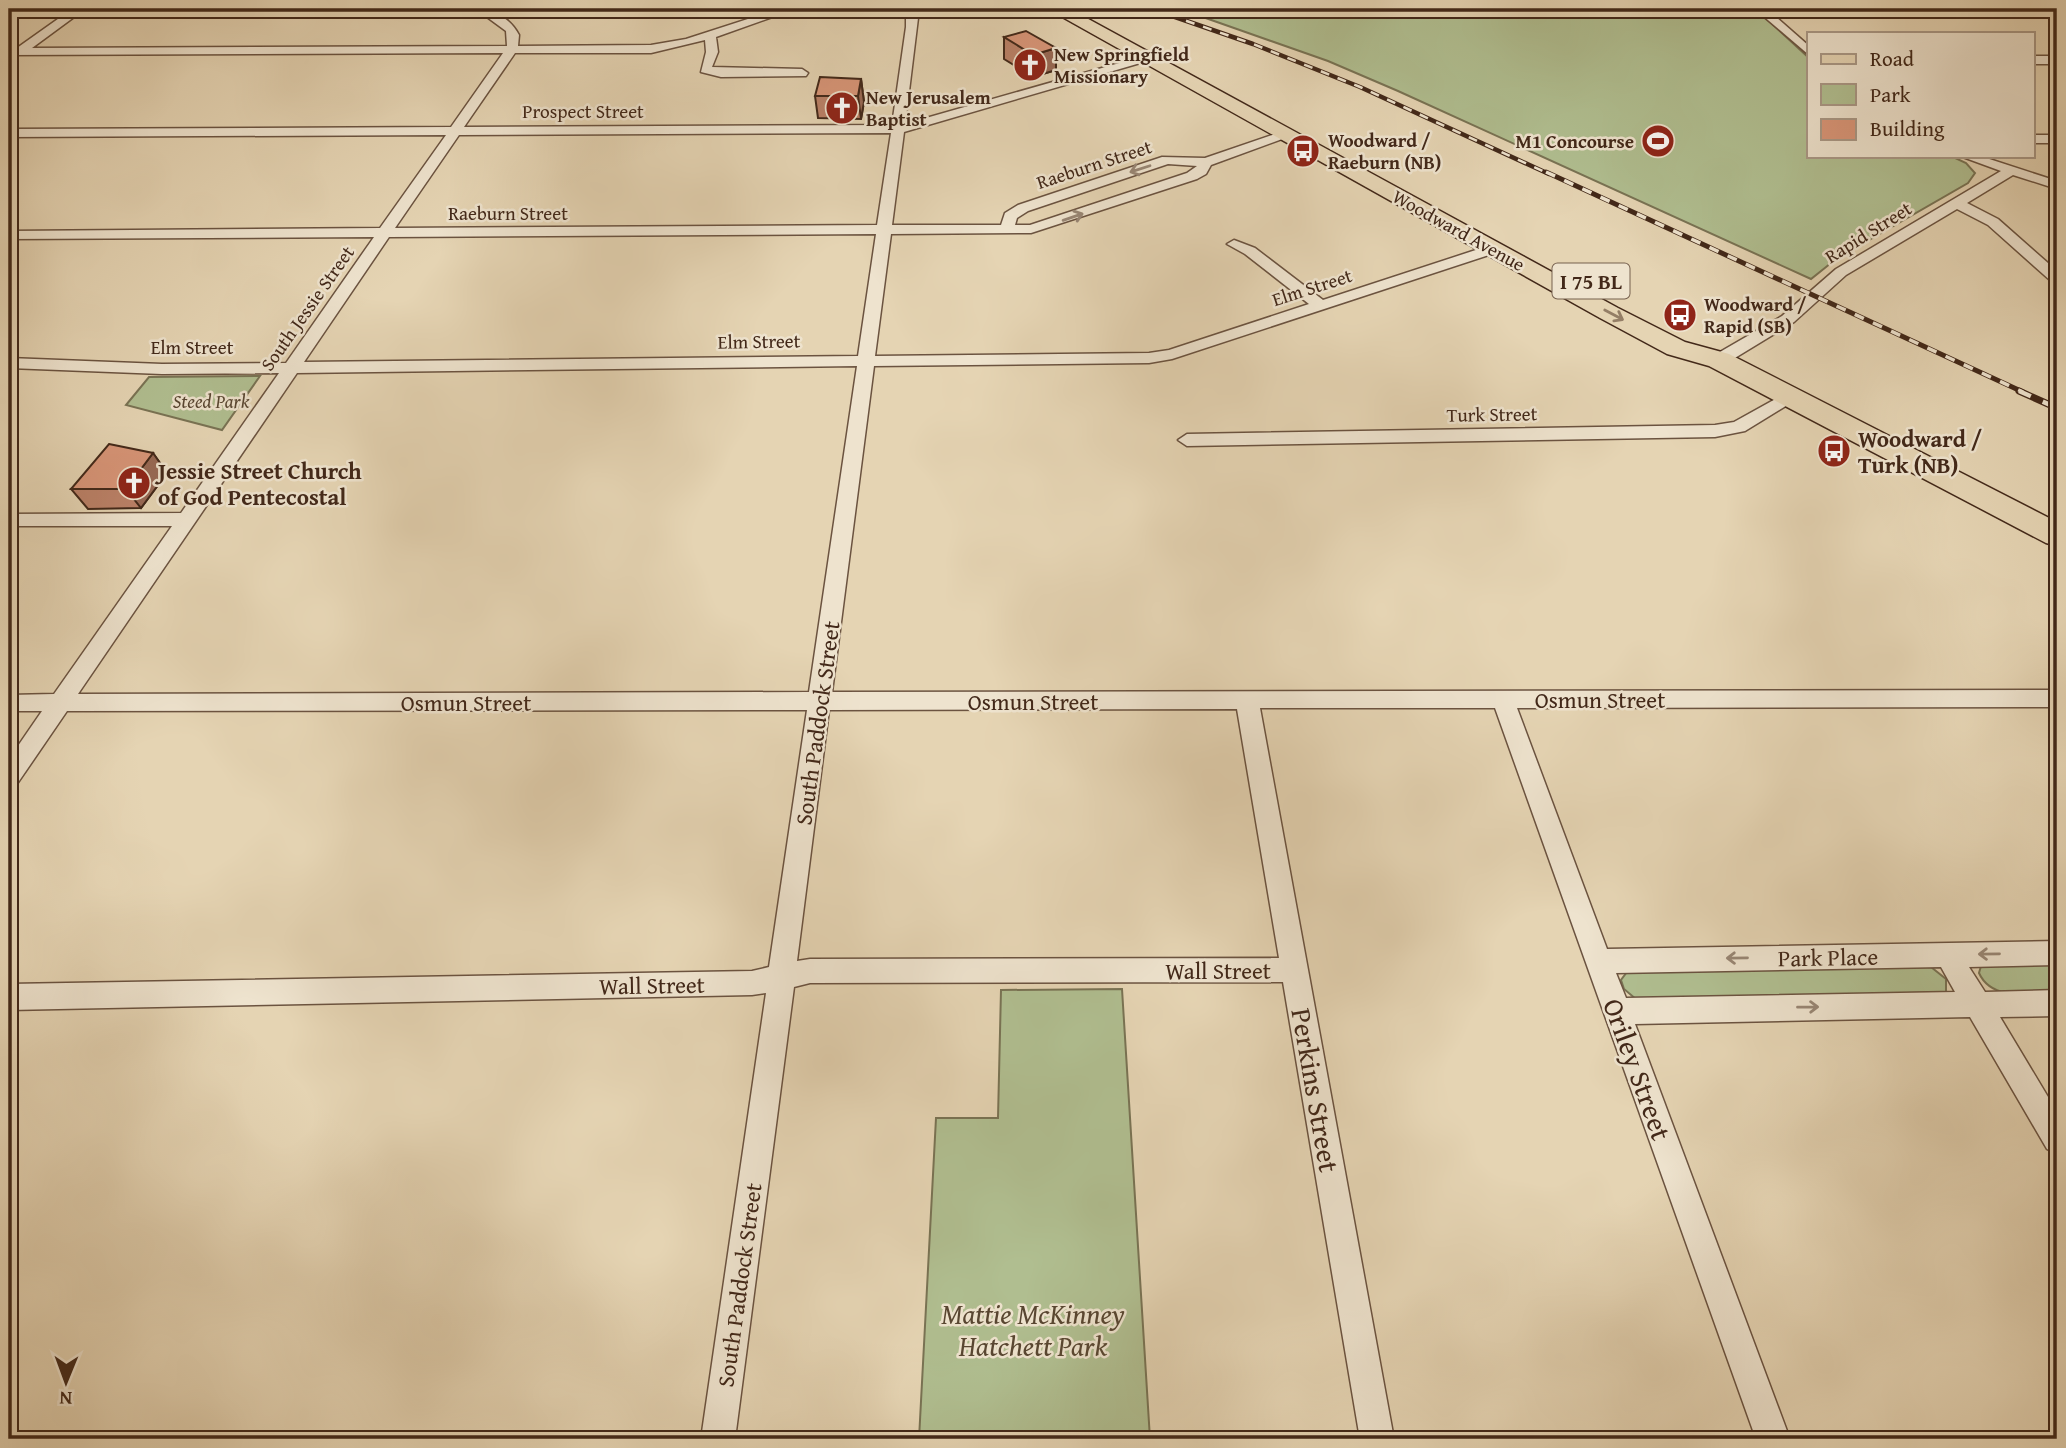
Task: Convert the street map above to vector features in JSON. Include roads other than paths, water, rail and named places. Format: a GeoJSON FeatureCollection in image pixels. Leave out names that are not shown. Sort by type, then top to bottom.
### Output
{"type":"FeatureCollection","features":[{"type":"Feature","properties":{"kind":"main road","name":"Woodward Avenue"},"geometry":{"type":"LineString","coordinates":[[1057,9],[1676,348],[1719,360]]}},
{"type":"Feature","properties":{"kind":"main road","name":"Woodward Avenue"},"geometry":{"type":"LineString","coordinates":[[1089,9],[1687,333],[1719,360],[2057,535]]}},
{"type":"Feature","properties":{"kind":"main road"},"geometry":{"type":"LineString","coordinates":[[1148,59],[1149,55],[1158,54],[1243,101],[1268,106]]}},
{"type":"Feature","properties":{"kind":"main road"},"geometry":{"type":"LineString","coordinates":[[1286,135],[1303,136],[1366,172],[1379,172],[1381,168]]}},
{"type":"Feature","properties":{"kind":"street"},"geometry":{"type":"LineString","coordinates":[[9,60],[14,52],[79,9]]}},
{"type":"Feature","properties":{"kind":"street"},"geometry":{"type":"LineString","coordinates":[[481,9],[512,29],[515,40],[511,50]]}},
{"type":"Feature","properties":{"kind":"street"},"geometry":{"type":"LineString","coordinates":[[14,52],[651,49],[710,35],[789,9]]}},
{"type":"Feature","properties":{"kind":"street","name":"South Paddock Street"},"geometry":{"type":"LineString","coordinates":[[718,1439],[912,27],[912,18],[906,9]]}},
{"type":"Feature","properties":{"kind":"street"},"geometry":{"type":"LineString","coordinates":[[1761,9],[1807,50]]}},
{"type":"Feature","properties":{"kind":"street"},"geometry":{"type":"LineString","coordinates":[[745,12],[764,17]]}},
{"type":"Feature","properties":{"kind":"street"},"geometry":{"type":"LineString","coordinates":[[710,35],[712,52],[705,69],[721,74],[802,73]]}},
{"type":"Feature","properties":{"kind":"street","name":"South Jessie Street"},"geometry":{"type":"LineString","coordinates":[[9,777],[511,50]]}},
{"type":"Feature","properties":{"kind":"street","name":"Prospect Street"},"geometry":{"type":"LineString","coordinates":[[9,134],[898,129],[919,126],[1148,59]]}},
{"type":"Feature","properties":{"kind":"street"},"geometry":{"type":"LineString","coordinates":[[2035,60],[2057,60]]}},
{"type":"Feature","properties":{"kind":"street","name":"Raeburn Street"},"geometry":{"type":"LineString","coordinates":[[1007,229],[1010,216],[1023,208],[1167,160],[1206,162],[1286,135]]}},
{"type":"Feature","properties":{"kind":"street"},"geometry":{"type":"LineString","coordinates":[[2035,139],[2057,139]]}},
{"type":"Feature","properties":{"kind":"street"},"geometry":{"type":"LineString","coordinates":[[1973,158],[2057,185]]}},
{"type":"Feature","properties":{"kind":"street","name":"Raeburn Street"},"geometry":{"type":"LineString","coordinates":[[9,235],[1007,229],[1047,226],[1196,174],[1206,162]]}},
{"type":"Feature","properties":{"kind":"street","name":"Rapid Street"},"geometry":{"type":"LineString","coordinates":[[1719,360],[1788,319],[1841,272],[2011,171]]}},
{"type":"Feature","properties":{"kind":"street"},"geometry":{"type":"LineString","coordinates":[[1955,203],[1993,222],[2057,279]]}},
{"type":"Feature","properties":{"kind":"street"},"geometry":{"type":"LineString","coordinates":[[1234,244],[1250,251],[1321,306]]}},
{"type":"Feature","properties":{"kind":"street","name":"Elm Street"},"geometry":{"type":"LineString","coordinates":[[9,363],[162,369],[1158,357],[1493,249]]}},
{"type":"Feature","properties":{"kind":"street","name":"Turk Street"},"geometry":{"type":"LineString","coordinates":[[1188,440],[1715,431],[1739,427],[1788,397]]}},
{"type":"Feature","properties":{"kind":"street"},"geometry":{"type":"LineString","coordinates":[[9,520],[187,519]]}},
{"type":"Feature","properties":{"kind":"street","name":"Osmun Street"},"geometry":{"type":"LineString","coordinates":[[9,703],[2057,698]]}},
{"type":"Feature","properties":{"kind":"street","name":"Oriley Street"},"geometry":{"type":"LineString","coordinates":[[1503,699],[1773,1439]]}},
{"type":"Feature","properties":{"kind":"street","name":"Perkins Street"},"geometry":{"type":"LineString","coordinates":[[1247,700],[1377,1439]]}},
{"type":"Feature","properties":{"kind":"street","name":"Park Place"},"geometry":{"type":"LineString","coordinates":[[1599,961],[2057,953]]}},
{"type":"Feature","properties":{"kind":"street"},"geometry":{"type":"LineString","coordinates":[[1948,955],[2057,1139]]}},
{"type":"Feature","properties":{"kind":"street","name":"Wall Street"},"geometry":{"type":"LineString","coordinates":[[9,997],[752,983],[810,971],[1294,970]]}},
{"type":"Feature","properties":{"kind":"street"},"geometry":{"type":"LineString","coordinates":[[1617,1011],[2057,1003]]}},
{"type":"Feature","properties":{"kind":"railway"},"geometry":{"type":"LineString","coordinates":[[1152,9],[1253,44],[1360,87],[1549,174]]}},
{"type":"Feature","properties":{"kind":"railway"},"geometry":{"type":"LineString","coordinates":[[1546,172],[2023,392]]}},
{"type":"Feature","properties":{"kind":"railway"},"geometry":{"type":"LineString","coordinates":[[2019,391],[2057,408]]}},
{"type":"Feature","properties":{"kind":"place","name":"New Springfield Missionary"},"geometry":{"type":"Point","coordinates":[1030,65]}},
{"type":"Feature","properties":{"kind":"place","name":"New Jerusalem Baptist"},"geometry":{"type":"Point","coordinates":[842,108]}},
{"type":"Feature","properties":{"kind":"place","name":"M1 Concourse"},"geometry":{"type":"Point","coordinates":[1658,141]}},
{"type":"Feature","properties":{"kind":"place","name":"Woodward / Raeburn (NB)"},"geometry":{"type":"Point","coordinates":[1303,151]}},
{"type":"Feature","properties":{"kind":"place","name":"Woodward / Rapid (SB)"},"geometry":{"type":"Point","coordinates":[1680,315]}},
{"type":"Feature","properties":{"kind":"place","name":"Woodward / Turk (NB)"},"geometry":{"type":"Point","coordinates":[1834,451]}},
{"type":"Feature","properties":{"kind":"place","name":"Jessie Street Church of God Pentecostal"},"geometry":{"type":"Point","coordinates":[134,483]}},
{"type":"Feature","properties":{"kind":"park label","name":"Steed Park"},"geometry":{"type":"Point","coordinates":[211,401]}},
{"type":"Feature","properties":{"kind":"park label","name":"Mattie McKinney Hatchett Park"},"geometry":{"type":"Point","coordinates":[1033,1329]}}]}
